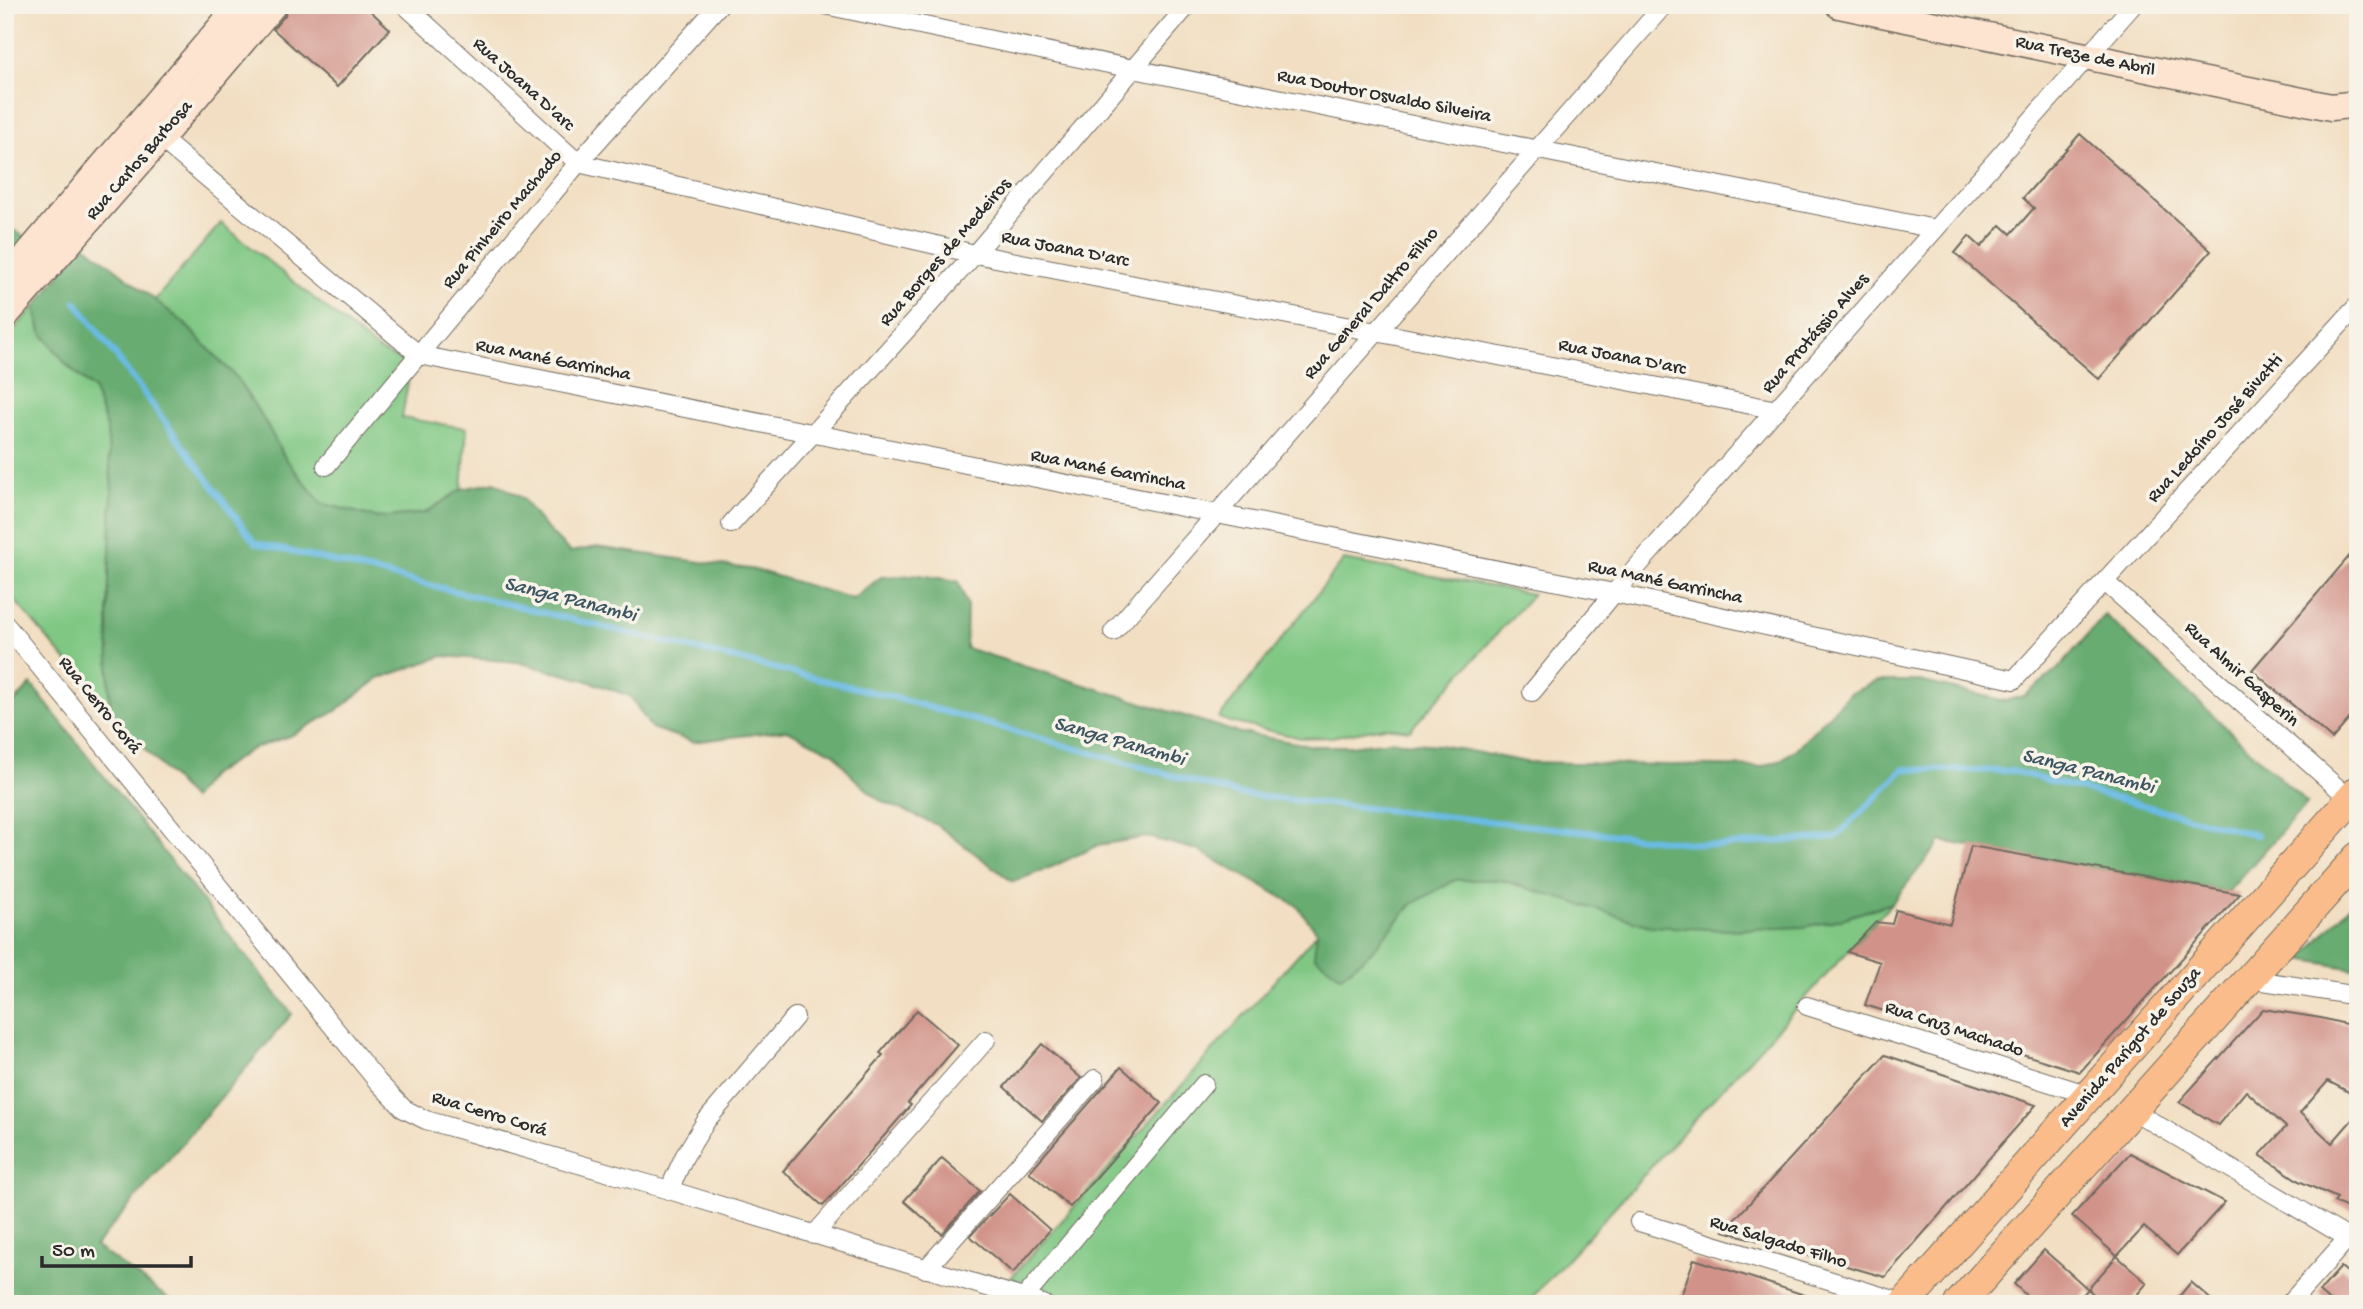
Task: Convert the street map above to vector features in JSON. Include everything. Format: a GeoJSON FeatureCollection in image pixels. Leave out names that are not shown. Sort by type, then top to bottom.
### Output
{"type":"FeatureCollection","features":[{"type":"Feature","properties":{"kind":"main road"},"geometry":{"type":"LineString","coordinates":[[2323,895],[2297,897],[2291,888],[2354,795]]}},
{"type":"Feature","properties":{"kind":"main road","name":"Avenida Parigot de Souza"},"geometry":{"type":"LineString","coordinates":[[1904,1303],[2354,795]]}},
{"type":"Feature","properties":{"kind":"main road"},"geometry":{"type":"LineString","coordinates":[[1959,1304],[2358,857]]}},
{"type":"Feature","properties":{"kind":"main road"},"geometry":{"type":"LineString","coordinates":[[2250,979],[2253,968],[2286,919],[2286,906],[2279,898],[2268,898],[2252,910]]}},
{"type":"Feature","properties":{"kind":"main road"},"geometry":{"type":"LineString","coordinates":[[2028,1226],[2005,1221],[2006,1209],[2059,1130]]}},
{"type":"Feature","properties":{"kind":"street","name":"Rua Carlos Barbosa"},"geometry":{"type":"LineString","coordinates":[[5,316],[150,130],[240,5]]}},
{"type":"Feature","properties":{"kind":"street","name":"Rua Carlos Barbosa"},"geometry":{"type":"LineString","coordinates":[[5,281],[273,5]]}},
{"type":"Feature","properties":{"kind":"street","name":"Rua Joana D'arc"},"geometry":{"type":"LineString","coordinates":[[405,5],[578,163],[975,254],[1777,410]]}},
{"type":"Feature","properties":{"kind":"street","name":"Rua Pinheiro Machado"},"geometry":{"type":"LineString","coordinates":[[326,466],[578,163],[719,5]]}},
{"type":"Feature","properties":{"kind":"street","name":"Rua Doutor Osvaldo Silveira"},"geometry":{"type":"LineString","coordinates":[[825,5],[1130,70],[1537,148],[1935,229]]}},
{"type":"Feature","properties":{"kind":"street","name":"Rua Borges de Medeiros"},"geometry":{"type":"LineString","coordinates":[[731,524],[975,254],[1188,5]]}},
{"type":"Feature","properties":{"kind":"street","name":"Rua General Daltro Filho"},"geometry":{"type":"LineString","coordinates":[[1113,632],[1664,5]]}},
{"type":"Feature","properties":{"kind":"street","name":"Rua Treze de Abril"},"geometry":{"type":"LineString","coordinates":[[1839,5],[2331,107],[2358,119]]}},
{"type":"Feature","properties":{"kind":"street","name":"Rua Protássio Alves"},"geometry":{"type":"LineString","coordinates":[[1532,692],[1614,593],[2133,5]]}},
{"type":"Feature","properties":{"kind":"street","name":"Rua Treze de Abril"},"geometry":{"type":"LineString","coordinates":[[2331,107],[2358,104]]}},
{"type":"Feature","properties":{"kind":"street","name":"Rua Mané Garrincha"},"geometry":{"type":"LineString","coordinates":[[150,130],[419,355],[1614,593],[2014,680],[2105,582]]}},
{"type":"Feature","properties":{"kind":"street","name":"Rua Ledoíno José Bivatti"},"geometry":{"type":"LineString","coordinates":[[2105,582],[2358,305]]}},
{"type":"Feature","properties":{"kind":"street","name":"Rua Almir Gasperin"},"geometry":{"type":"LineString","coordinates":[[2105,582],[2354,795]]}},
{"type":"Feature","properties":{"kind":"street","name":"Rua Cerro Corá"},"geometry":{"type":"LineString","coordinates":[[5,624],[378,1082],[404,1110],[426,1119],[926,1269],[1022,1301],[1043,1304]]}},
{"type":"Feature","properties":{"kind":"street"},"geometry":{"type":"LineString","coordinates":[[2250,979],[2358,996]]}},
{"type":"Feature","properties":{"kind":"street","name":"Rua Cruz Machado"},"geometry":{"type":"LineString","coordinates":[[1807,1006],[2089,1095]]}},
{"type":"Feature","properties":{"kind":"street"},"geometry":{"type":"LineString","coordinates":[[669,1190],[684,1157],[706,1121],[794,1017]]}},
{"type":"Feature","properties":{"kind":"street"},"geometry":{"type":"LineString","coordinates":[[814,1235],[986,1040]]}},
{"type":"Feature","properties":{"kind":"street"},"geometry":{"type":"LineString","coordinates":[[926,1269],[1095,1079]]}},
{"type":"Feature","properties":{"kind":"street"},"geometry":{"type":"LineString","coordinates":[[1022,1301],[1204,1084]]}},
{"type":"Feature","properties":{"kind":"street"},"geometry":{"type":"LineString","coordinates":[[2132,1110],[2353,1241],[2289,1304]]}},
{"type":"Feature","properties":{"kind":"street","name":"Rua Salgado Filho"},"geometry":{"type":"LineString","coordinates":[[1639,1222],[1904,1303]]}},
{"type":"Feature","properties":{"kind":"green space"},"geometry":{"type":"Polygon","coordinates":[[[221,223],[378,350],[411,365],[402,418],[467,428],[462,489],[425,513],[378,518],[321,503],[285,458],[264,420],[200,341],[183,322],[154,301],[221,223]]]}},
{"type":"Feature","properties":{"kind":"green space"},"geometry":{"type":"Polygon","coordinates":[[[5,225],[35,243],[5,278],[5,225]]]}},
{"type":"Feature","properties":{"kind":"green space"},"geometry":{"type":"Polygon","coordinates":[[[84,244],[183,322],[236,377],[285,458],[321,503],[378,518],[425,513],[462,489],[495,482],[522,498],[542,524],[570,552],[597,547],[756,570],[853,599],[881,577],[919,575],[958,581],[967,605],[966,648],[1236,732],[1314,746],[1349,746],[1391,741],[1439,745],[1526,762],[1760,767],[1779,761],[1795,750],[1849,694],[1877,681],[1920,681],[2005,701],[2024,696],[2057,670],[2105,615],[2307,803],[2228,892],[1941,841],[1892,903],[1841,919],[1803,927],[1726,930],[1650,926],[1501,880],[1455,880],[1412,904],[1369,954],[1341,976],[1314,956],[1317,932],[1296,905],[1197,850],[1147,837],[1098,845],[1013,882],[937,825],[879,800],[853,777],[834,753],[787,730],[693,742],[651,728],[630,696],[585,680],[517,662],[443,656],[378,679],[336,711],[292,735],[252,749],[210,776],[192,799],[110,712],[108,611],[112,491],[107,429],[94,390],[66,364],[41,332],[35,307],[84,244]]]}},
{"type":"Feature","properties":{"kind":"green space"},"geometry":{"type":"Polygon","coordinates":[[[35,307],[41,332],[66,364],[94,390],[107,429],[112,491],[108,611],[110,712],[5,589],[5,339],[35,307]]]}},
{"type":"Feature","properties":{"kind":"green space"},"geometry":{"type":"Polygon","coordinates":[[[1344,560],[1533,594],[1410,730],[1384,727],[1331,737],[1301,738],[1219,718],[1344,560]]]}},
{"type":"Feature","properties":{"kind":"green space"},"geometry":{"type":"Polygon","coordinates":[[[31,684],[292,1014],[95,1246],[176,1304],[5,1304],[5,712],[31,684]]]}},
{"type":"Feature","properties":{"kind":"green space"},"geometry":{"type":"Polygon","coordinates":[[[1455,880],[1501,880],[1562,897],[1803,927],[1841,919],[1892,903],[1526,1304],[1093,1304],[1010,1279],[1317,933],[1369,954],[1412,904],[1455,880]]]}},
{"type":"Feature","properties":{"kind":"green space"},"geometry":{"type":"Polygon","coordinates":[[[2358,897],[2358,970],[2301,959],[2358,897]]]}},
{"type":"Feature","properties":{"kind":"building"},"geometry":{"type":"Polygon","coordinates":[[[288,5],[364,5],[390,29],[337,87],[273,29],[285,15],[288,5]]]}},
{"type":"Feature","properties":{"kind":"building"},"geometry":{"type":"Polygon","coordinates":[[[2080,134],[2211,251],[2099,379],[1955,253],[1969,236],[1981,247],[2001,225],[2011,234],[2034,208],[2023,198],[2080,134]]]}},
{"type":"Feature","properties":{"kind":"building"},"geometry":{"type":"Polygon","coordinates":[[[2358,546],[2358,709],[2332,739],[2252,670],[2358,546]]]}},
{"type":"Feature","properties":{"kind":"building"},"geometry":{"type":"Polygon","coordinates":[[[1971,846],[2240,894],[2080,1072],[1865,1005],[1880,962],[1847,952],[1876,922],[1892,924],[1896,910],[1950,924],[1971,846]]]}},
{"type":"Feature","properties":{"kind":"building"},"geometry":{"type":"Polygon","coordinates":[[[2263,1009],[2358,1027],[2358,1097],[2328,1081],[2300,1113],[2332,1143],[2358,1113],[2358,1213],[2334,1202],[2337,1198],[2299,1181],[2260,1155],[2286,1127],[2246,1091],[2218,1125],[2179,1102],[2263,1009]]]}},
{"type":"Feature","properties":{"kind":"building"},"geometry":{"type":"Polygon","coordinates":[[[917,1010],[958,1045],[908,1103],[911,1105],[823,1206],[783,1171],[883,1055],[880,1053],[917,1010]]]}},
{"type":"Feature","properties":{"kind":"building"},"geometry":{"type":"Polygon","coordinates":[[[1042,1044],[1081,1078],[1042,1121],[1004,1087],[1042,1044]]]}},
{"type":"Feature","properties":{"kind":"building"},"geometry":{"type":"Polygon","coordinates":[[[1885,1055],[2036,1105],[1885,1277],[1724,1231],[1885,1055]]]}},
{"type":"Feature","properties":{"kind":"building"},"geometry":{"type":"Polygon","coordinates":[[[1121,1067],[1162,1103],[1070,1207],[1029,1172],[1121,1067]]]}},
{"type":"Feature","properties":{"kind":"building"},"geometry":{"type":"Polygon","coordinates":[[[2130,1153],[2225,1202],[2177,1255],[2144,1227],[2117,1256],[2072,1216],[2130,1153]]]}},
{"type":"Feature","properties":{"kind":"building"},"geometry":{"type":"Polygon","coordinates":[[[942,1158],[980,1191],[942,1234],[904,1201],[942,1158]]]}},
{"type":"Feature","properties":{"kind":"building"},"geometry":{"type":"Polygon","coordinates":[[[1010,1194],[1050,1230],[1013,1273],[970,1236],[1010,1194]]]}},
{"type":"Feature","properties":{"kind":"building"},"geometry":{"type":"Polygon","coordinates":[[[2044,1250],[2088,1289],[2075,1304],[2018,1304],[2026,1295],[2014,1284],[2044,1250]]]}},
{"type":"Feature","properties":{"kind":"building"},"geometry":{"type":"Polygon","coordinates":[[[2117,1256],[2147,1283],[2129,1304],[2104,1304],[2088,1289],[2117,1256]]]}},
{"type":"Feature","properties":{"kind":"building"},"geometry":{"type":"Polygon","coordinates":[[[1694,1259],[1823,1301],[1822,1304],[1678,1304],[1694,1259]]]}},
{"type":"Feature","properties":{"kind":"building"},"geometry":{"type":"Polygon","coordinates":[[[2341,1267],[2358,1281],[2358,1304],[2333,1304],[2319,1292],[2341,1267]]]}},
{"type":"Feature","properties":{"kind":"building"},"geometry":{"type":"Polygon","coordinates":[[[2191,1282],[2216,1304],[2173,1304],[2191,1282]]]}},
{"type":"Feature","properties":{"kind":"waterway","name":"Sanga Panambi"},"geometry":{"type":"LineString","coordinates":[[76,302],[255,543],[889,696],[1238,794],[1718,846],[1836,837],[1904,769],[2012,771],[2257,835]]}}]}
